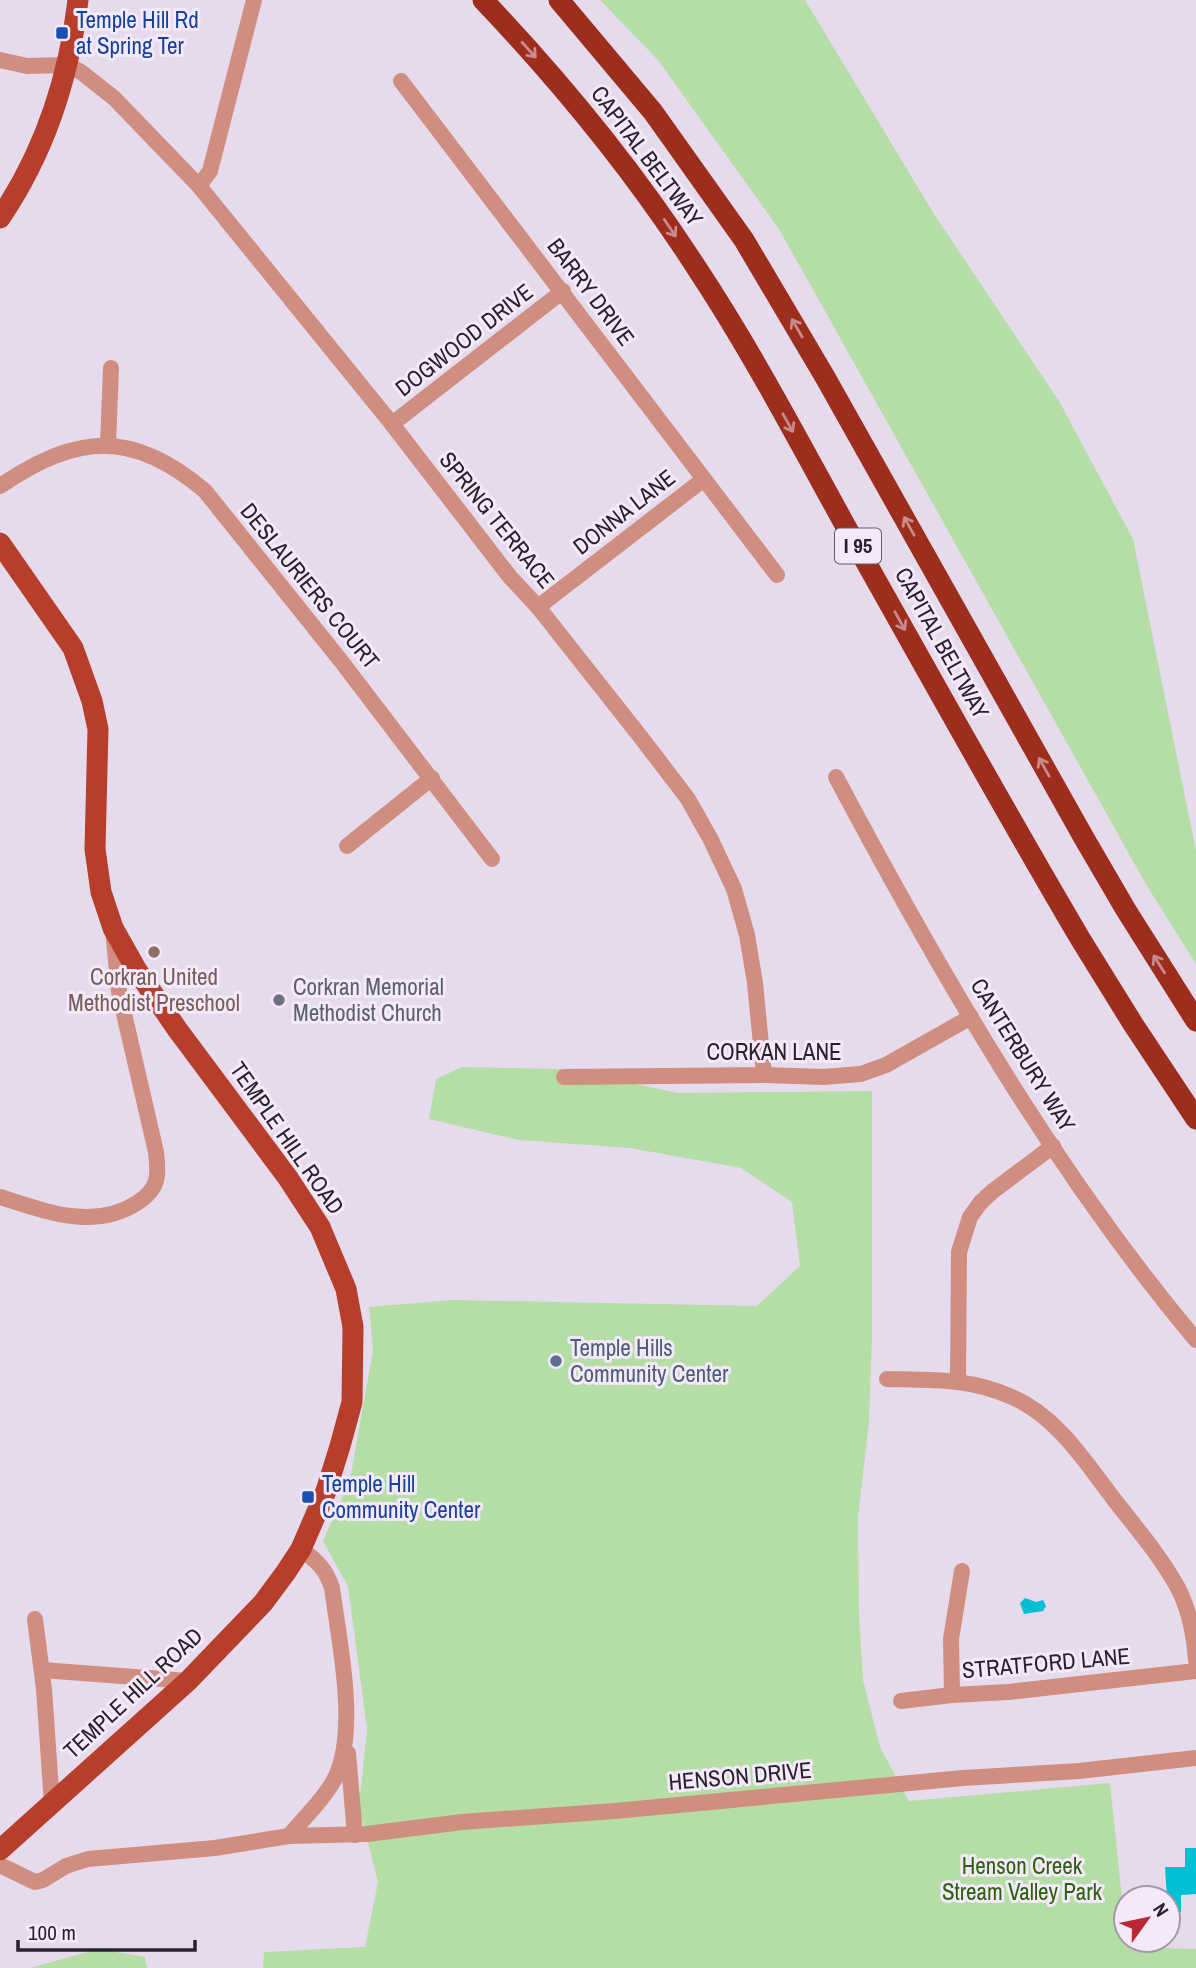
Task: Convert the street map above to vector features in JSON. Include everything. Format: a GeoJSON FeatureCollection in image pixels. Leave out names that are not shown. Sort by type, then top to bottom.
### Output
{"type":"FeatureCollection","features":[{"type":"Feature","properties":{"kind":"highway","name":"CAPITAL BELTWAY"},"geometry":{"type":"LineString","coordinates":[[483,0],[560,84],[607,142],[649,197],[697,268],[764,380],[1080,940],[1196,1119]]}},
{"type":"Feature","properties":{"kind":"highway","name":"CAPITAL BELTWAY"},"geometry":{"type":"LineString","coordinates":[[559,0],[653,112],[744,240],[825,377],[1084,838],[1196,1021]]}},
{"type":"Feature","properties":{"kind":"main road"},"geometry":{"type":"LineString","coordinates":[[0,218],[29,167],[57,102],[72,44],[78,0]]}},
{"type":"Feature","properties":{"kind":"main road","name":"TEMPLE HILL ROAD"},"geometry":{"type":"LineString","coordinates":[[0,543],[72,648],[92,701],[98,729],[95,849],[101,892],[113,928],[136,969],[177,1029],[288,1178],[320,1227],[346,1289],[353,1327],[352,1402],[326,1491],[301,1549],[263,1603],[188,1681],[0,1850]]}},
{"type":"Feature","properties":{"kind":"street"},"geometry":{"type":"LineString","coordinates":[[199,186],[210,171],[254,0]]}},
{"type":"Feature","properties":{"kind":"street"},"geometry":{"type":"LineString","coordinates":[[0,60],[27,66],[67,65]]}},
{"type":"Feature","properties":{"kind":"street","name":"SPRING TERRACE"},"geometry":{"type":"LineString","coordinates":[[67,65],[114,99],[199,186],[393,424],[510,577],[538,607],[688,799],[734,890],[747,935],[755,983],[764,1075]]}},
{"type":"Feature","properties":{"kind":"street","name":"BARRY DRIVE"},"geometry":{"type":"LineString","coordinates":[[401,81],[776,575]]}},
{"type":"Feature","properties":{"kind":"street","name":"DOGWOOD DRIVE"},"geometry":{"type":"LineString","coordinates":[[393,424],[563,291]]}},
{"type":"Feature","properties":{"kind":"street"},"geometry":{"type":"LineString","coordinates":[[0,486],[46,458],[108,444],[111,368]]}},
{"type":"Feature","properties":{"kind":"street","name":"DESLAURIERS COURT"},"geometry":{"type":"LineString","coordinates":[[108,444],[160,459],[182,471],[205,491],[432,778],[492,859]]}},
{"type":"Feature","properties":{"kind":"street","name":"DONNA LANE"},"geometry":{"type":"LineString","coordinates":[[538,607],[704,479]]}},
{"type":"Feature","properties":{"kind":"street","name":"CANTERBURY WAY"},"geometry":{"type":"LineString","coordinates":[[836,777],[878,856],[971,1017],[1053,1146],[1139,1269],[1196,1340]]}},
{"type":"Feature","properties":{"kind":"street"},"geometry":{"type":"LineString","coordinates":[[347,846],[432,778]]}},
{"type":"Feature","properties":{"kind":"street"},"geometry":{"type":"LineString","coordinates":[[0,1197],[45,1212],[72,1217],[103,1218],[131,1207],[144,1199],[154,1188],[159,1174],[156,1152],[119,992],[113,928]]}},
{"type":"Feature","properties":{"kind":"street","name":"CORKAN LANE"},"geometry":{"type":"LineString","coordinates":[[564,1077],[823,1077],[861,1074],[886,1065],[971,1017]]}},
{"type":"Feature","properties":{"kind":"street"},"geometry":{"type":"LineString","coordinates":[[958,1380],[959,1252],[970,1217],[993,1191],[1053,1146]]}},
{"type":"Feature","properties":{"kind":"street"},"geometry":{"type":"LineString","coordinates":[[887,1379],[958,1380],[978,1384],[1014,1397],[1034,1409],[1072,1444],[1153,1549],[1179,1590],[1191,1621],[1196,1660]]}},
{"type":"Feature","properties":{"kind":"street"},"geometry":{"type":"LineString","coordinates":[[301,1549],[319,1562],[327,1573],[332,1588],[344,1687],[355,1835]]}},
{"type":"Feature","properties":{"kind":"street"},"geometry":{"type":"LineString","coordinates":[[952,1695],[951,1639],[962,1571]]}},
{"type":"Feature","properties":{"kind":"street"},"geometry":{"type":"LineString","coordinates":[[35,1619],[42,1670],[52,1804]]}},
{"type":"Feature","properties":{"kind":"street"},"geometry":{"type":"LineString","coordinates":[[42,1670],[188,1681]]}},
{"type":"Feature","properties":{"kind":"street","name":"STRATFORD LANE"},"geometry":{"type":"LineString","coordinates":[[901,1701],[1196,1671]]}},
{"type":"Feature","properties":{"kind":"street"},"geometry":{"type":"LineString","coordinates":[[289,1836],[334,1780],[346,1740]]}},
{"type":"Feature","properties":{"kind":"street","name":"HENSON DRIVE"},"geometry":{"type":"LineString","coordinates":[[0,1865],[35,1882],[66,1866],[88,1859],[215,1848],[289,1836],[355,1835],[462,1822],[615,1811],[964,1778],[1079,1771],[1196,1758]]}},
{"type":"Feature","properties":{"kind":"green space"},"geometry":{"type":"Polygon","coordinates":[[[600,0],[805,0],[934,214],[1059,401],[1133,539],[1196,851],[1196,964],[1147,886],[779,229],[658,60],[600,0]]]}},
{"type":"Feature","properties":{"kind":"green space","name":"Henson Creek Stream Valley Park"},"geometry":{"type":"Polygon","coordinates":[[[462,1067],[564,1069],[678,1093],[872,1091],[872,1336],[869,1422],[858,1517],[859,1615],[863,1680],[880,1747],[909,1801],[1110,1783],[1120,1884],[1112,1884],[1112,1954],[1182,1954],[1182,1949],[1196,1949],[1196,1968],[263,1968],[264,1952],[365,1947],[378,1882],[359,1807],[367,1729],[348,1586],[323,1541],[350,1480],[373,1350],[369,1307],[453,1300],[757,1306],[800,1266],[792,1202],[741,1168],[630,1148],[519,1140],[429,1119],[436,1079],[462,1067]]]}},
{"type":"Feature","properties":{"kind":"green space"},"geometry":{"type":"Polygon","coordinates":[[[98,1949],[145,1957],[147,1968],[30,1968],[98,1949]]]}},
{"type":"Feature","properties":{"kind":"water"},"geometry":{"type":"Polygon","coordinates":[[[1025,1598],[1036,1602],[1043,1600],[1046,1606],[1043,1611],[1024,1614],[1020,1603],[1025,1598]]]}},
{"type":"Feature","properties":{"kind":"water"},"geometry":{"type":"Polygon","coordinates":[[[1185,1848],[1196,1848],[1196,1894],[1182,1895],[1182,1884],[1166,1884],[1165,1867],[1185,1867],[1185,1848]]]}},
{"type":"Feature","properties":{"kind":"place","name":"Temple Hill Rd at Spring Ter"},"geometry":{"type":"Point","coordinates":[62,33]}},
{"type":"Feature","properties":{"kind":"place","name":"Corkran United Methodist Preschool"},"geometry":{"type":"Point","coordinates":[154,952]}},
{"type":"Feature","properties":{"kind":"place","name":"Corkran Memorial Methodist Church"},"geometry":{"type":"Point","coordinates":[279,1000]}},
{"type":"Feature","properties":{"kind":"place","name":"Temple Hills Community Center"},"geometry":{"type":"Point","coordinates":[556,1361]}},
{"type":"Feature","properties":{"kind":"place","name":"Temple Hill Community Center"},"geometry":{"type":"Point","coordinates":[308,1497]}}]}
